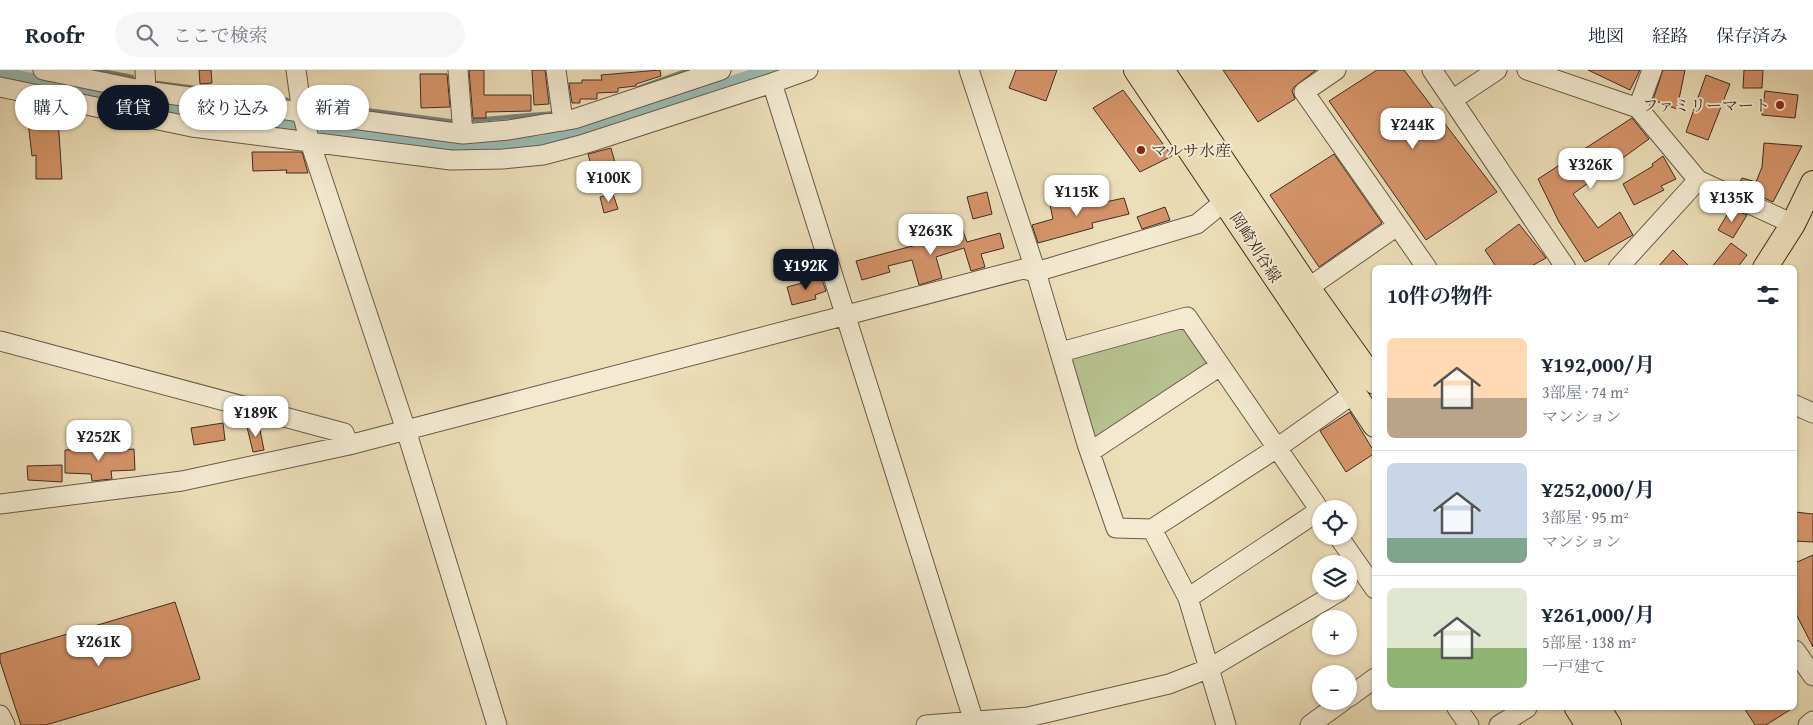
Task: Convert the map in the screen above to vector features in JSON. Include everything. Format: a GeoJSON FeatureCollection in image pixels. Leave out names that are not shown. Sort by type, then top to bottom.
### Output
{"type":"FeatureCollection","features":[{"type":"Feature","properties":{"kind":"main road","name":"岡崎刈谷線"},"geometry":{"type":"LineString","coordinates":[[1136,70],[1372,421]]}},
{"type":"Feature","properties":{"kind":"main road","name":"岡崎刈谷線"},"geometry":{"type":"LineString","coordinates":[[1162,70],[1308,288],[1372,378]]}},
{"type":"Feature","properties":{"kind":"main road"},"geometry":{"type":"LineString","coordinates":[[1767,265],[1793,224],[1813,184]]}},
{"type":"Feature","properties":{"kind":"main road"},"geometry":{"type":"LineString","coordinates":[[1578,710],[1588,725]]}},
{"type":"Feature","properties":{"kind":"main road"},"geometry":{"type":"LineString","coordinates":[[1599,710],[1609,725]]}},
{"type":"Feature","properties":{"kind":"street"},"geometry":{"type":"LineString","coordinates":[[43,70],[117,85]]}},
{"type":"Feature","properties":{"kind":"street"},"geometry":{"type":"LineString","coordinates":[[145,70],[146,85]]}},
{"type":"Feature","properties":{"kind":"street"},"geometry":{"type":"LineString","coordinates":[[296,70],[298,85]]}},
{"type":"Feature","properties":{"kind":"street"},"geometry":{"type":"LineString","coordinates":[[458,70],[463,134]]}},
{"type":"Feature","properties":{"kind":"street"},"geometry":{"type":"LineString","coordinates":[[556,70],[569,120],[581,145]]}},
{"type":"Feature","properties":{"kind":"street"},"geometry":{"type":"LineString","coordinates":[[369,122],[463,134],[509,130],[569,120],[721,70]]}},
{"type":"Feature","properties":{"kind":"street"},"geometry":{"type":"LineString","coordinates":[[0,87],[192,127],[451,160],[503,159],[543,155],[581,145],[808,70]]}},
{"type":"Feature","properties":{"kind":"street"},"geometry":{"type":"LineString","coordinates":[[969,70],[1036,272],[1090,452],[1116,528],[1152,528],[1277,448],[1353,394]]}},
{"type":"Feature","properties":{"kind":"street"},"geometry":{"type":"LineString","coordinates":[[1336,70],[1304,92],[1425,265]]}},
{"type":"Feature","properties":{"kind":"street"},"geometry":{"type":"LineString","coordinates":[[1432,70],[1564,265]]}},
{"type":"Feature","properties":{"kind":"street"},"geometry":{"type":"LineString","coordinates":[[1452,100],[1497,70]]}},
{"type":"Feature","properties":{"kind":"street"},"geometry":{"type":"LineString","coordinates":[[1528,70],[1638,108],[1698,180],[1793,224]]}},
{"type":"Feature","properties":{"kind":"street"},"geometry":{"type":"LineString","coordinates":[[1638,108],[1652,70]]}},
{"type":"Feature","properties":{"kind":"street"},"geometry":{"type":"LineString","coordinates":[[772,83],[974,723]]}},
{"type":"Feature","properties":{"kind":"street"},"geometry":{"type":"LineString","coordinates":[[169,94],[297,112]]}},
{"type":"Feature","properties":{"kind":"street"},"geometry":{"type":"LineString","coordinates":[[307,130],[406,430],[497,725]]}},
{"type":"Feature","properties":{"kind":"street"},"geometry":{"type":"LineString","coordinates":[[1621,265],[1698,180]]}},
{"type":"Feature","properties":{"kind":"street"},"geometry":{"type":"LineString","coordinates":[[0,504],[182,481],[406,430],[1023,269],[1036,272],[1197,224],[1225,201]]}},
{"type":"Feature","properties":{"kind":"street"},"geometry":{"type":"LineString","coordinates":[[1308,288],[1397,226]]}},
{"type":"Feature","properties":{"kind":"street"},"geometry":{"type":"LineString","coordinates":[[1061,352],[1187,317],[1313,500]]}},
{"type":"Feature","properties":{"kind":"street"},"geometry":{"type":"LineString","coordinates":[[0,341],[344,433],[349,444]]}},
{"type":"Feature","properties":{"kind":"street"},"geometry":{"type":"LineString","coordinates":[[1090,452],[1220,366]]}},
{"type":"Feature","properties":{"kind":"street"},"geometry":{"type":"LineString","coordinates":[[1797,407],[1813,413]]}},
{"type":"Feature","properties":{"kind":"street"},"geometry":{"type":"LineString","coordinates":[[1188,598],[1312,517]]}},
{"type":"Feature","properties":{"kind":"street"},"geometry":{"type":"LineString","coordinates":[[1152,528],[1188,598],[1226,725]]}},
{"type":"Feature","properties":{"kind":"street"},"geometry":{"type":"LineString","coordinates":[[1345,545],[1372,578],[1357,583]]}},
{"type":"Feature","properties":{"kind":"street"},"geometry":{"type":"LineString","coordinates":[[926,725],[974,723],[1028,717],[1126,696],[1169,684],[1210,668],[1325,600]]}},
{"type":"Feature","properties":{"kind":"street"},"geometry":{"type":"LineString","coordinates":[[1797,653],[1813,676]]}},
{"type":"Feature","properties":{"kind":"street"},"geometry":{"type":"LineString","coordinates":[[1357,691],[1372,680]]}},
{"type":"Feature","properties":{"kind":"street"},"geometry":{"type":"LineString","coordinates":[[1310,725],[1331,710]]}},
{"type":"Feature","properties":{"kind":"street"},"geometry":{"type":"LineString","coordinates":[[1458,710],[1469,725]]}},
{"type":"Feature","properties":{"kind":"street"},"geometry":{"type":"LineString","coordinates":[[1499,725],[1524,710]]}},
{"type":"Feature","properties":{"kind":"street"},"geometry":{"type":"LineString","coordinates":[[0,715],[4,725]]}},
{"type":"Feature","properties":{"kind":"street"},"geometry":{"type":"LineString","coordinates":[[1808,725],[1813,721]]}},
{"type":"Feature","properties":{"kind":"green space"},"geometry":{"type":"Polygon","coordinates":[[[1180,319],[1216,361],[1087,444],[1061,352],[1180,319]]]}},
{"type":"Feature","properties":{"kind":"building"},"geometry":{"type":"Polygon","coordinates":[[[199,70],[211,70],[212,83],[200,84],[199,70]]]}},
{"type":"Feature","properties":{"kind":"building"},"geometry":{"type":"Polygon","coordinates":[[[469,70],[484,70],[484,95],[531,95],[531,111],[486,112],[486,118],[473,118],[469,70]]]}},
{"type":"Feature","properties":{"kind":"building"},"geometry":{"type":"Polygon","coordinates":[[[532,70],[545,70],[549,104],[534,105],[532,70]]]}},
{"type":"Feature","properties":{"kind":"building"},"geometry":{"type":"Polygon","coordinates":[[[660,70],[661,76],[636,84],[636,86],[618,88],[618,92],[597,93],[597,99],[580,99],[580,103],[572,103],[569,83],[582,83],[582,80],[602,80],[601,75],[660,70]]]}},
{"type":"Feature","properties":{"kind":"building"},"geometry":{"type":"Polygon","coordinates":[[[1016,70],[1057,70],[1046,101],[1009,88],[1016,70]]]}},
{"type":"Feature","properties":{"kind":"building"},"geometry":{"type":"Polygon","coordinates":[[[1223,70],[1316,70],[1294,87],[1292,91],[1295,99],[1258,122],[1223,70]]]}},
{"type":"Feature","properties":{"kind":"building"},"geometry":{"type":"Polygon","coordinates":[[[1377,70],[1404,70],[1497,192],[1426,240],[1329,101],[1377,70]]]}},
{"type":"Feature","properties":{"kind":"building"},"geometry":{"type":"Polygon","coordinates":[[[1588,70],[1640,70],[1630,90],[1588,70]]]}},
{"type":"Feature","properties":{"kind":"building"},"geometry":{"type":"Polygon","coordinates":[[[1663,70],[1685,70],[1677,109],[1653,100],[1663,70]]]}},
{"type":"Feature","properties":{"kind":"building"},"geometry":{"type":"Polygon","coordinates":[[[1744,70],[1763,70],[1762,88],[1743,88],[1744,70]]]}},
{"type":"Feature","properties":{"kind":"building"},"geometry":{"type":"Polygon","coordinates":[[[420,74],[447,74],[450,107],[421,108],[420,74]]]}},
{"type":"Feature","properties":{"kind":"building"},"geometry":{"type":"Polygon","coordinates":[[[1706,75],[1730,84],[1708,140],[1686,132],[1706,75]]]}},
{"type":"Feature","properties":{"kind":"building"},"geometry":{"type":"Polygon","coordinates":[[[1123,90],[1172,156],[1140,172],[1093,108],[1123,90]]]}},
{"type":"Feature","properties":{"kind":"building","name":"ファミリーマート"},"geometry":{"type":"Polygon","coordinates":[[[1765,91],[1798,95],[1795,118],[1762,115],[1765,91]]]}},
{"type":"Feature","properties":{"kind":"building"},"geometry":{"type":"Polygon","coordinates":[[[1632,118],[1649,139],[1573,194],[1598,228],[1620,212],[1633,235],[1585,262],[1559,222],[1538,179],[1632,118]]]}},
{"type":"Feature","properties":{"kind":"building"},"geometry":{"type":"Polygon","coordinates":[[[29,130],[59,130],[62,179],[36,179],[36,155],[32,156],[29,130]]]}},
{"type":"Feature","properties":{"kind":"building"},"geometry":{"type":"Polygon","coordinates":[[[1764,143],[1802,146],[1773,202],[1738,186],[1742,178],[1756,182],[1762,167],[1764,143]]]}},
{"type":"Feature","properties":{"kind":"building"},"geometry":{"type":"Polygon","coordinates":[[[611,148],[617,170],[632,166],[636,183],[604,191],[599,170],[593,172],[588,154],[611,148]]]}},
{"type":"Feature","properties":{"kind":"building"},"geometry":{"type":"Polygon","coordinates":[[[252,152],[302,152],[308,173],[286,173],[287,170],[253,171],[252,152]]]}},
{"type":"Feature","properties":{"kind":"building"},"geometry":{"type":"Polygon","coordinates":[[[1334,154],[1382,223],[1319,267],[1270,195],[1334,154]]]}},
{"type":"Feature","properties":{"kind":"building"},"geometry":{"type":"Polygon","coordinates":[[[1663,156],[1676,179],[1661,186],[1664,190],[1634,205],[1623,184],[1653,166],[1652,164],[1663,156]]]}},
{"type":"Feature","properties":{"kind":"building"},"geometry":{"type":"Polygon","coordinates":[[[987,192],[992,214],[973,219],[967,197],[987,192]]]}},
{"type":"Feature","properties":{"kind":"building"},"geometry":{"type":"Polygon","coordinates":[[[613,194],[618,209],[604,213],[600,197],[613,194]]]}},
{"type":"Feature","properties":{"kind":"building"},"geometry":{"type":"Polygon","coordinates":[[[1084,195],[1087,206],[1124,198],[1129,214],[1092,223],[1093,228],[1038,243],[1032,225],[1053,219],[1050,205],[1084,195]]]}},
{"type":"Feature","properties":{"kind":"building"},"geometry":{"type":"Polygon","coordinates":[[[1165,207],[1170,220],[1142,229],[1137,217],[1165,207]]]}},
{"type":"Feature","properties":{"kind":"building"},"geometry":{"type":"Polygon","coordinates":[[[1731,208],[1747,215],[1733,238],[1718,230],[1731,208]]]}},
{"type":"Feature","properties":{"kind":"building"},"geometry":{"type":"Polygon","coordinates":[[[1519,224],[1546,258],[1533,265],[1495,265],[1485,250],[1519,224]]]}},
{"type":"Feature","properties":{"kind":"building"},"geometry":{"type":"Polygon","coordinates":[[[962,228],[967,242],[1000,233],[1004,248],[981,254],[985,267],[971,271],[964,248],[936,257],[942,278],[919,285],[912,260],[888,266],[890,272],[862,280],[856,261],[916,245],[962,228]]]}},
{"type":"Feature","properties":{"kind":"building"},"geometry":{"type":"Polygon","coordinates":[[[1731,243],[1747,255],[1739,265],[1713,265],[1731,243]]]}},
{"type":"Feature","properties":{"kind":"building"},"geometry":{"type":"Polygon","coordinates":[[[1673,250],[1688,265],[1660,265],[1673,250]]]}},
{"type":"Feature","properties":{"kind":"building"},"geometry":{"type":"Polygon","coordinates":[[[820,274],[826,291],[815,295],[816,299],[792,305],[787,287],[814,280],[813,276],[820,274]]]}},
{"type":"Feature","properties":{"kind":"building"},"geometry":{"type":"Polygon","coordinates":[[[1350,412],[1372,448],[1372,455],[1346,472],[1320,431],[1350,412]]]}},
{"type":"Feature","properties":{"kind":"building"},"geometry":{"type":"Polygon","coordinates":[[[223,423],[225,440],[194,445],[191,428],[223,423]]]}},
{"type":"Feature","properties":{"kind":"building"},"geometry":{"type":"Polygon","coordinates":[[[259,425],[264,450],[253,452],[247,427],[259,425]]]}},
{"type":"Feature","properties":{"kind":"building"},"geometry":{"type":"Polygon","coordinates":[[[119,448],[119,450],[134,449],[135,470],[111,471],[112,479],[92,481],[91,474],[65,473],[65,450],[119,448]]]}},
{"type":"Feature","properties":{"kind":"building"},"geometry":{"type":"Polygon","coordinates":[[[62,465],[62,482],[28,480],[27,466],[62,465]]]}},
{"type":"Feature","properties":{"kind":"building"},"geometry":{"type":"Polygon","coordinates":[[[1797,512],[1813,514],[1813,542],[1797,541],[1797,512]]]}},
{"type":"Feature","properties":{"kind":"building"},"geometry":{"type":"Polygon","coordinates":[[[1813,555],[1813,647],[1797,616],[1797,562],[1813,555]]]}},
{"type":"Feature","properties":{"kind":"building"},"geometry":{"type":"Polygon","coordinates":[[[175,602],[200,679],[46,725],[21,725],[0,661],[0,654],[175,602]]]}},
{"type":"Feature","properties":{"kind":"building"},"geometry":{"type":"Polygon","coordinates":[[[1745,710],[1790,710],[1766,725],[1755,725],[1745,710]]]}},
{"type":"Feature","properties":{"kind":"waterway"},"geometry":{"type":"LineString","coordinates":[[96,70],[132,77]]}},
{"type":"Feature","properties":{"kind":"waterway"},"geometry":{"type":"LineString","coordinates":[[638,88],[689,70]]}},
{"type":"Feature","properties":{"kind":"waterway"},"geometry":{"type":"LineString","coordinates":[[0,74],[188,113],[455,148],[542,143],[595,129],[772,70]]}},
{"type":"Feature","properties":{"kind":"waterway"},"geometry":{"type":"LineString","coordinates":[[157,83],[179,86]]}},
{"type":"Feature","properties":{"kind":"waterway"},"geometry":{"type":"LineString","coordinates":[[369,110],[456,122]]}},
{"type":"Feature","properties":{"kind":"waterway"},"geometry":{"type":"LineString","coordinates":[[474,120],[557,113]]}},
{"type":"Feature","properties":{"kind":"place","name":"ファミリーマート"},"geometry":{"type":"Point","coordinates":[1780,105]}},
{"type":"Feature","properties":{"kind":"place","name":"マルサ水産"},"geometry":{"type":"Point","coordinates":[1141,150]}}]}
